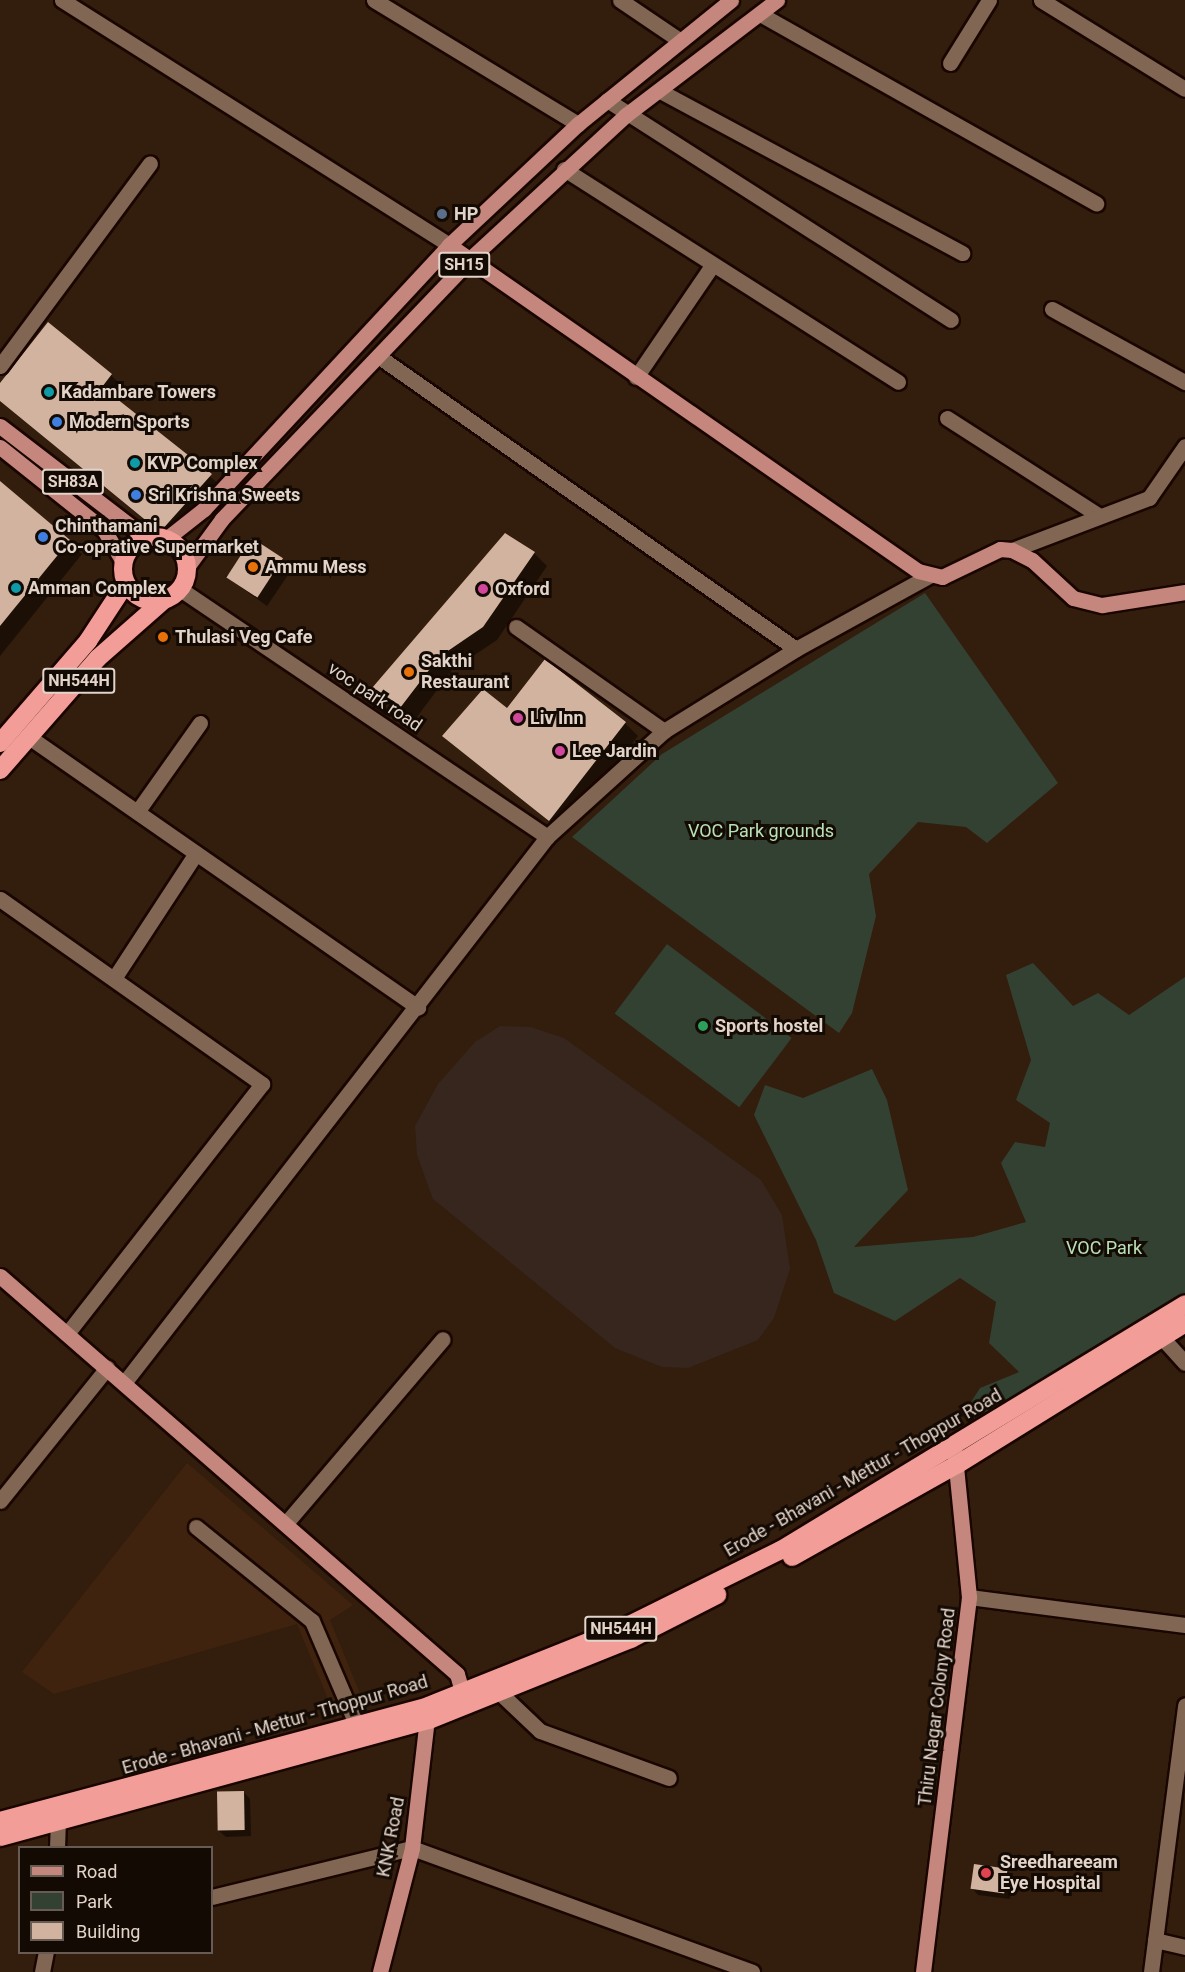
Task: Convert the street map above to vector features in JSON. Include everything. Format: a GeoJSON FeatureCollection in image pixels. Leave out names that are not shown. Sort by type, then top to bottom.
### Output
{"type":"FeatureCollection","features":[{"type":"Feature","properties":{"kind":"highway"},"geometry":{"type":"LineString","coordinates":[[165,599],[147,600],[126,582],[124,563],[132,547],[146,538],[166,538],[178,547],[187,567],[180,589]]}},
{"type":"Feature","properties":{"kind":"highway","name":"NH544H"},"geometry":{"type":"LineString","coordinates":[[0,743],[88,641],[126,582]]}},
{"type":"Feature","properties":{"kind":"highway","name":"NH544H"},"geometry":{"type":"LineString","coordinates":[[0,770],[98,658],[165,599],[180,589]]}},
{"type":"Feature","properties":{"kind":"highway","name":"Erode - Bhavani - Mettur - Thoppur Road"},"geometry":{"type":"LineString","coordinates":[[0,1821],[59,1815],[500,1693],[631,1639],[956,1455],[1156,1332],[1185,1304]]}},
{"type":"Feature","properties":{"kind":"highway","name":"Erode - Bhavani - Mettur - Thoppur Road"},"geometry":{"type":"LineString","coordinates":[[1156,1332],[1185,1323]]}},
{"type":"Feature","properties":{"kind":"highway","name":"Erode - Bhavani - Mettur - Thoppur Road"},"geometry":{"type":"LineString","coordinates":[[0,1837],[59,1815],[357,1726],[428,1713],[462,1691],[621,1629],[770,1555],[956,1455]]}},
{"type":"Feature","properties":{"kind":"main road","name":"SH15"},"geometry":{"type":"LineString","coordinates":[[166,538],[204,509],[449,245],[578,124],[731,0]]}},
{"type":"Feature","properties":{"kind":"main road","name":"SH15"},"geometry":{"type":"LineString","coordinates":[[187,567],[222,519],[471,258],[564,169],[626,115],[777,0]]}},
{"type":"Feature","properties":{"kind":"main road"},"geometry":{"type":"LineString","coordinates":[[449,245],[471,258],[636,377],[929,576],[942,577],[1000,549],[1012,550],[1032,560],[1073,598],[1102,605],[1185,592]]}},
{"type":"Feature","properties":{"kind":"main road","name":"SH83A"},"geometry":{"type":"LineString","coordinates":[[0,426],[146,538]]}},
{"type":"Feature","properties":{"kind":"main road","name":"SH83A"},"geometry":{"type":"LineString","coordinates":[[0,447],[104,530],[124,563]]}},
{"type":"Feature","properties":{"kind":"main road"},"geometry":{"type":"LineString","coordinates":[[0,1276],[287,1522],[457,1674],[462,1691]]}},
{"type":"Feature","properties":{"kind":"main road","name":"Thiru Nagar Colony Road"},"geometry":{"type":"LineString","coordinates":[[923,1972],[969,1597],[956,1455]]}},
{"type":"Feature","properties":{"kind":"main road","name":"KNK Road"},"geometry":{"type":"LineString","coordinates":[[380,1972],[412,1848],[428,1713]]}},
{"type":"Feature","properties":{"kind":"street"},"geometry":{"type":"LineString","coordinates":[[62,0],[449,245]]}},
{"type":"Feature","properties":{"kind":"street"},"geometry":{"type":"LineString","coordinates":[[374,0],[578,124]]}},
{"type":"Feature","properties":{"kind":"street"},"geometry":{"type":"LineString","coordinates":[[620,0],[679,40]]}},
{"type":"Feature","properties":{"kind":"street"},"geometry":{"type":"LineString","coordinates":[[950,63],[989,0]]}},
{"type":"Feature","properties":{"kind":"street"},"geometry":{"type":"LineString","coordinates":[[1041,0],[1185,89]]}},
{"type":"Feature","properties":{"kind":"street"},"geometry":{"type":"LineString","coordinates":[[760,14],[1096,203]]}},
{"type":"Feature","properties":{"kind":"street"},"geometry":{"type":"LineString","coordinates":[[660,91],[962,253]]}},
{"type":"Feature","properties":{"kind":"street"},"geometry":{"type":"LineString","coordinates":[[607,100],[626,115],[951,320]]}},
{"type":"Feature","properties":{"kind":"street"},"geometry":{"type":"LineString","coordinates":[[0,366],[150,163]]}},
{"type":"Feature","properties":{"kind":"street"},"geometry":{"type":"LineString","coordinates":[[564,169],[711,267],[898,382]]}},
{"type":"Feature","properties":{"kind":"street"},"geometry":{"type":"LineString","coordinates":[[636,377],[711,267]]}},
{"type":"Feature","properties":{"kind":"street"},"geometry":{"type":"LineString","coordinates":[[1052,309],[1185,382]]}},
{"type":"Feature","properties":{"kind":"street"},"geometry":{"type":"LineString","coordinates":[[378,356],[796,649]]}},
{"type":"Feature","properties":{"kind":"street"},"geometry":{"type":"LineString","coordinates":[[947,418],[1098,515]]}},
{"type":"Feature","properties":{"kind":"street"},"geometry":{"type":"LineString","coordinates":[[1012,550],[1098,515],[1149,498],[1185,446]]}},
{"type":"Feature","properties":{"kind":"street"},"geometry":{"type":"LineString","coordinates":[[124,1383],[418,1007],[547,837],[664,731],[796,649],[929,576]]}},
{"type":"Feature","properties":{"kind":"street","name":"voc park road"},"geometry":{"type":"LineString","coordinates":[[180,589],[547,837]]}},
{"type":"Feature","properties":{"kind":"street"},"geometry":{"type":"LineString","coordinates":[[516,627],[664,731]]}},
{"type":"Feature","properties":{"kind":"street"},"geometry":{"type":"LineString","coordinates":[[137,812],[200,723]]}},
{"type":"Feature","properties":{"kind":"street"},"geometry":{"type":"LineString","coordinates":[[29,737],[418,1007]]}},
{"type":"Feature","properties":{"kind":"street"},"geometry":{"type":"LineString","coordinates":[[115,976],[196,853]]}},
{"type":"Feature","properties":{"kind":"street"},"geometry":{"type":"LineString","coordinates":[[0,899],[115,976],[262,1084],[67,1334]]}},
{"type":"Feature","properties":{"kind":"street"},"geometry":{"type":"LineString","coordinates":[[1156,1332],[1185,1363]]}},
{"type":"Feature","properties":{"kind":"street"},"geometry":{"type":"LineString","coordinates":[[287,1522],[443,1339]]}},
{"type":"Feature","properties":{"kind":"street"},"geometry":{"type":"LineString","coordinates":[[0,1501],[107,1368]]}},
{"type":"Feature","properties":{"kind":"street"},"geometry":{"type":"LineString","coordinates":[[196,1527],[312,1621],[357,1726]]}},
{"type":"Feature","properties":{"kind":"street"},"geometry":{"type":"LineString","coordinates":[[969,1597],[1185,1625]]}},
{"type":"Feature","properties":{"kind":"street"},"geometry":{"type":"LineString","coordinates":[[500,1693],[540,1731],[669,1778]]}},
{"type":"Feature","properties":{"kind":"street"},"geometry":{"type":"LineString","coordinates":[[1151,1972],[1185,1705]]}},
{"type":"Feature","properties":{"kind":"street"},"geometry":{"type":"LineString","coordinates":[[57,1846],[59,1815]]}},
{"type":"Feature","properties":{"kind":"street"},"geometry":{"type":"LineString","coordinates":[[213,1897],[412,1848],[731,1968],[752,1972]]}},
{"type":"Feature","properties":{"kind":"street"},"geometry":{"type":"LineString","coordinates":[[1155,1940],[1185,1947]]}},
{"type":"Feature","properties":{"kind":"street"},"geometry":{"type":"LineString","coordinates":[[42,1972],[46,1954]]}},
{"type":"Feature","properties":{"kind":"shaded area"},"geometry":{"type":"Polygon","coordinates":[[[500,1026],[531,1027],[564,1038],[761,1180],[782,1215],[790,1269],[774,1318],[758,1340],[688,1368],[662,1367],[615,1348],[433,1199],[417,1155],[415,1126],[438,1084],[475,1042],[500,1026]]]}},
{"type":"Feature","properties":{"kind":"shaded area"},"geometry":{"type":"Polygon","coordinates":[[[187,1463],[353,1605],[330,1620],[366,1708],[336,1718],[297,1624],[54,1694],[22,1672],[187,1463]]]}},
{"type":"Feature","properties":{"kind":"green space","name":"VOC Park grounds"},"geometry":{"type":"Polygon","coordinates":[[[925,593],[1058,783],[987,843],[966,827],[918,822],[869,874],[876,916],[852,1013],[839,1033],[572,837],[662,754],[925,593]]]}},
{"type":"Feature","properties":{"kind":"green space","name":"Sports hostel"},"geometry":{"type":"Polygon","coordinates":[[[667,944],[792,1038],[739,1107],[615,1013],[667,944]]]}},
{"type":"Feature","properties":{"kind":"green space","name":"VOC Park"},"geometry":{"type":"Polygon","coordinates":[[[1033,963],[1073,1006],[1098,993],[1129,1015],[1185,977],[1185,1294],[979,1422],[964,1413],[980,1388],[1019,1372],[989,1343],[996,1302],[960,1278],[895,1321],[834,1293],[816,1240],[754,1115],[765,1085],[803,1098],[872,1069],[887,1100],[908,1190],[854,1247],[973,1237],[1026,1222],[1001,1163],[1015,1142],[1045,1147],[1050,1123],[1016,1100],[1031,1060],[1006,975],[1033,963]]]}},
{"type":"Feature","properties":{"kind":"building"},"geometry":{"type":"Polygon","coordinates":[[[48,322],[112,374],[102,387],[212,474],[160,532],[0,401],[0,383],[48,322]]]}},
{"type":"Feature","properties":{"kind":"building","name":"Amman Complex"},"geometry":{"type":"Polygon","coordinates":[[[0,481],[70,540],[0,626],[0,481]]]}},
{"type":"Feature","properties":{"kind":"building","name":"Oxford"},"geometry":{"type":"Polygon","coordinates":[[[505,533],[535,552],[483,627],[439,657],[400,708],[372,688],[505,533]]]}},
{"type":"Feature","properties":{"kind":"building","name":"Ammu Mess"},"geometry":{"type":"Polygon","coordinates":[[[252,538],[283,558],[257,598],[226,577],[252,538]]]}},
{"type":"Feature","properties":{"kind":"building"},"geometry":{"type":"Polygon","coordinates":[[[545,659],[626,722],[549,821],[442,736],[483,689],[507,708],[545,659]]]}},
{"type":"Feature","properties":{"kind":"building"},"geometry":{"type":"Polygon","coordinates":[[[217,1791],[244,1791],[245,1830],[218,1830],[217,1791]]]}},
{"type":"Feature","properties":{"kind":"building"},"geometry":{"type":"Polygon","coordinates":[[[974,1864],[1008,1869],[1004,1893],[971,1889],[974,1864]]]}},
{"type":"Feature","properties":{"kind":"place","name":"HP"},"geometry":{"type":"Point","coordinates":[442,214]}},
{"type":"Feature","properties":{"kind":"place","name":"Kadambare Towers"},"geometry":{"type":"Point","coordinates":[49,392]}},
{"type":"Feature","properties":{"kind":"place","name":"Modern Sports"},"geometry":{"type":"Point","coordinates":[57,422]}},
{"type":"Feature","properties":{"kind":"place","name":"KVP Complex"},"geometry":{"type":"Point","coordinates":[135,463]}},
{"type":"Feature","properties":{"kind":"place","name":"Sri Krishna Sweets"},"geometry":{"type":"Point","coordinates":[136,495]}},
{"type":"Feature","properties":{"kind":"place","name":"Chinthamani Co-oprative Supermarket"},"geometry":{"type":"Point","coordinates":[43,537]}},
{"type":"Feature","properties":{"kind":"place","name":"Ammu Mess"},"geometry":{"type":"Point","coordinates":[253,567]}},
{"type":"Feature","properties":{"kind":"place","name":"Amman Complex"},"geometry":{"type":"Point","coordinates":[16,588]}},
{"type":"Feature","properties":{"kind":"place","name":"Oxford"},"geometry":{"type":"Point","coordinates":[483,589]}},
{"type":"Feature","properties":{"kind":"place","name":"Thulasi Veg Cafe"},"geometry":{"type":"Point","coordinates":[163,637]}},
{"type":"Feature","properties":{"kind":"place","name":"Sakthi Restaurant"},"geometry":{"type":"Point","coordinates":[409,672]}},
{"type":"Feature","properties":{"kind":"place","name":"Liv Inn"},"geometry":{"type":"Point","coordinates":[518,718]}},
{"type":"Feature","properties":{"kind":"place","name":"Lee Jardin"},"geometry":{"type":"Point","coordinates":[560,751]}},
{"type":"Feature","properties":{"kind":"place","name":"Sports hostel"},"geometry":{"type":"Point","coordinates":[703,1026]}},
{"type":"Feature","properties":{"kind":"place","name":"Sreedhareeam Eye Hospital"},"geometry":{"type":"Point","coordinates":[986,1873]}}]}
